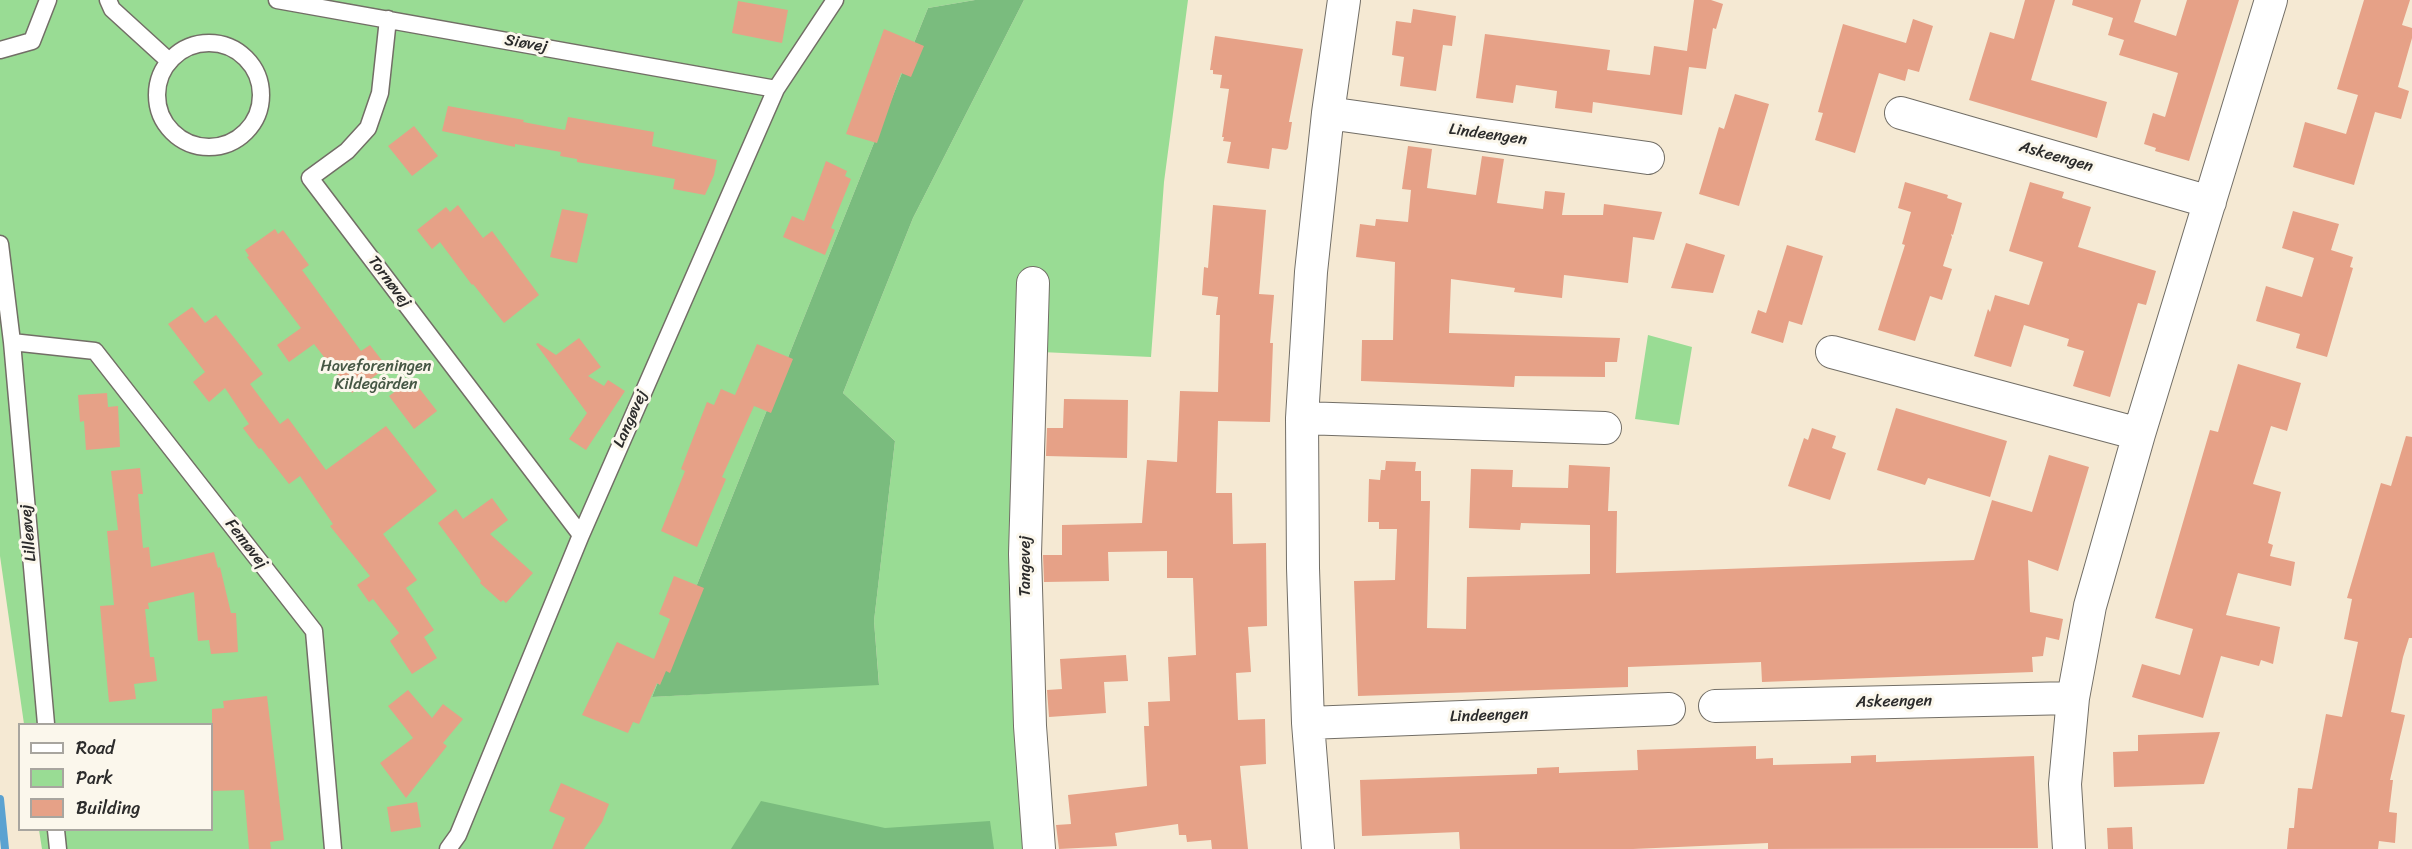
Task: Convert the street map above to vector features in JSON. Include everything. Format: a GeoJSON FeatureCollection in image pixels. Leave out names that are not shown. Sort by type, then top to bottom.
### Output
{"type":"FeatureCollection","features":[{"type":"Feature","properties":{"kind":"street"},"geometry":{"type":"LineString","coordinates":[[1318,849],[1308,723],[1303,568],[1302,418],[1311,272],[1328,113],[1344,0]]}},
{"type":"Feature","properties":{"kind":"street"},"geometry":{"type":"LineString","coordinates":[[2069,849],[2065,784],[2073,698],[2090,606],[2139,434],[2271,0]]}},
{"type":"Feature","properties":{"kind":"street","name":"Lindeengen"},"geometry":{"type":"LineString","coordinates":[[1328,113],[1648,158]]}},
{"type":"Feature","properties":{"kind":"street","name":"Askeengen"},"geometry":{"type":"LineString","coordinates":[[1901,113],[2210,202]]}},
{"type":"Feature","properties":{"kind":"street","name":"Tangevej"},"geometry":{"type":"LineString","coordinates":[[1033,283],[1025,554],[1030,726],[1040,849]]}},
{"type":"Feature","properties":{"kind":"street"},"geometry":{"type":"LineString","coordinates":[[1832,352],[2139,434]]}},
{"type":"Feature","properties":{"kind":"street"},"geometry":{"type":"LineString","coordinates":[[1302,418],[1605,428]]}},
{"type":"Feature","properties":{"kind":"street","name":"Askeengen"},"geometry":{"type":"LineString","coordinates":[[1715,706],[2073,698]]}},
{"type":"Feature","properties":{"kind":"street","name":"Lindeengen"},"geometry":{"type":"LineString","coordinates":[[1308,723],[1669,709]]}},
{"type":"Feature","properties":{"kind":"lane"},"geometry":{"type":"LineString","coordinates":[[0,50],[32,41],[48,0]]}},
{"type":"Feature","properties":{"kind":"lane"},"geometry":{"type":"LineString","coordinates":[[108,0],[112,9],[169,61]]}},
{"type":"Feature","properties":{"kind":"lane","name":"Siøvej"},"geometry":{"type":"LineString","coordinates":[[277,0],[776,89]]}},
{"type":"Feature","properties":{"kind":"lane","name":"Langøvej"},"geometry":{"type":"LineString","coordinates":[[448,849],[458,835],[580,535],[776,89],[835,0]]}},
{"type":"Feature","properties":{"kind":"lane","name":"Tornøvej"},"geometry":{"type":"LineString","coordinates":[[388,19],[380,93],[368,128],[347,151],[310,178],[580,535]]}},
{"type":"Feature","properties":{"kind":"lane"},"geometry":{"type":"LineString","coordinates":[[202,43],[220,44],[241,54],[258,75],[261,101],[250,128],[230,144],[212,148],[194,146],[177,138],[167,127],[159,111],[156,96],[159,78],[169,61],[183,50],[202,43]]}},
{"type":"Feature","properties":{"kind":"lane","name":"Lilleøvej"},"geometry":{"type":"LineString","coordinates":[[0,244],[12,342],[46,723]]}},
{"type":"Feature","properties":{"kind":"lane","name":"Femøvej"},"geometry":{"type":"LineString","coordinates":[[12,342],[95,351],[314,631],[333,849]]}},
{"type":"Feature","properties":{"kind":"lane"},"geometry":{"type":"LineString","coordinates":[[56,831],[58,849]]}},
{"type":"Feature","properties":{"kind":"green space","name":"Haveforeningen Kildegården"},"geometry":{"type":"Polygon","coordinates":[[[0,0],[975,0],[928,8],[652,697],[879,684],[874,621],[895,441],[843,393],[913,218],[1024,0],[1188,0],[1164,182],[1151,357],[1019,351],[1030,849],[42,849],[39,831],[213,831],[213,723],[24,723],[0,556],[0,0]]]}},
{"type":"Feature","properties":{"kind":"green space"},"geometry":{"type":"Polygon","coordinates":[[[975,0],[1024,0],[913,218],[843,393],[895,441],[874,621],[879,685],[652,697],[928,8],[975,0]]]}},
{"type":"Feature","properties":{"kind":"green space"},"geometry":{"type":"Polygon","coordinates":[[[1648,335],[1692,347],[1679,425],[1635,419],[1648,335]]]}},
{"type":"Feature","properties":{"kind":"green space"},"geometry":{"type":"Polygon","coordinates":[[[761,801],[885,828],[990,821],[994,849],[731,849],[761,801]]]}},
{"type":"Feature","properties":{"kind":"building"},"geometry":{"type":"Polygon","coordinates":[[[1694,0],[1711,0],[1723,4],[1716,29],[1713,28],[1706,69],[1689,67],[1682,115],[1593,102],[1592,113],[1555,108],[1557,91],[1516,85],[1513,103],[1476,98],[1485,34],[1610,50],[1607,70],[1650,75],[1654,46],[1687,51],[1694,0]]]}},
{"type":"Feature","properties":{"kind":"building"},"geometry":{"type":"Polygon","coordinates":[[[2025,0],[2055,0],[2031,80],[2107,102],[2097,138],[1969,100],[1990,32],[2014,39],[2025,0]]]}},
{"type":"Feature","properties":{"kind":"building"},"geometry":{"type":"Polygon","coordinates":[[[2073,0],[2141,0],[2134,22],[2176,36],[2187,0],[2239,0],[2189,161],[2155,151],[2156,148],[2144,144],[2153,113],[2165,117],[2178,73],[2119,55],[2124,40],[2108,35],[2113,18],[2072,5],[2073,0]]]}},
{"type":"Feature","properties":{"kind":"building"},"geometry":{"type":"Polygon","coordinates":[[[2364,0],[2410,0],[2402,25],[2412,28],[2412,38],[2398,87],[2409,91],[2401,119],[2375,112],[2354,185],[2293,167],[2305,122],[2346,134],[2358,95],[2337,89],[2364,0]]]}},
{"type":"Feature","properties":{"kind":"building"},"geometry":{"type":"Polygon","coordinates":[[[738,1],[788,10],[782,43],[732,33],[738,1]]]}},
{"type":"Feature","properties":{"kind":"building"},"geometry":{"type":"Polygon","coordinates":[[[1413,9],[1456,16],[1452,46],[1443,45],[1436,91],[1400,86],[1404,57],[1392,55],[1396,21],[1411,23],[1413,9]]]}},
{"type":"Feature","properties":{"kind":"building"},"geometry":{"type":"Polygon","coordinates":[[[1913,19],[1933,26],[1919,72],[1908,69],[1905,81],[1879,73],[1855,153],[1815,140],[1823,113],[1818,112],[1843,24],[1906,43],[1913,19]]]}},
{"type":"Feature","properties":{"kind":"building"},"geometry":{"type":"Polygon","coordinates":[[[884,29],[924,46],[911,77],[901,73],[877,143],[846,134],[884,29]]]}},
{"type":"Feature","properties":{"kind":"building"},"geometry":{"type":"Polygon","coordinates":[[[1215,36],[1303,49],[1289,122],[1292,122],[1288,148],[1286,150],[1272,148],[1269,169],[1227,163],[1231,142],[1223,141],[1224,137],[1222,137],[1229,89],[1220,88],[1222,75],[1213,74],[1213,70],[1210,70],[1215,36]]]}},
{"type":"Feature","properties":{"kind":"building"},"geometry":{"type":"Polygon","coordinates":[[[1735,94],[1769,104],[1739,206],[1699,194],[1719,127],[1724,129],[1735,94]]]}},
{"type":"Feature","properties":{"kind":"building"},"geometry":{"type":"Polygon","coordinates":[[[448,106],[565,130],[568,117],[654,132],[652,146],[717,160],[714,175],[705,195],[673,189],[675,179],[577,162],[577,159],[560,156],[561,152],[515,144],[515,147],[442,131],[448,106]]]}},
{"type":"Feature","properties":{"kind":"building"},"geometry":{"type":"Polygon","coordinates":[[[414,126],[438,156],[412,176],[388,146],[414,126]]]}},
{"type":"Feature","properties":{"kind":"building"},"geometry":{"type":"Polygon","coordinates":[[[1408,146],[1432,149],[1427,188],[1476,195],[1482,156],[1504,159],[1497,203],[1543,209],[1545,191],[1565,193],[1562,215],[1603,215],[1604,204],[1662,212],[1654,240],[1633,237],[1628,283],[1564,275],[1562,298],[1514,292],[1515,288],[1451,279],[1449,333],[1620,338],[1617,362],[1605,362],[1605,377],[1515,376],[1514,387],[1361,381],[1362,340],[1393,340],[1395,262],[1356,257],[1360,224],[1375,226],[1376,219],[1408,222],[1411,190],[1402,189],[1408,146]]]}},
{"type":"Feature","properties":{"kind":"building"},"geometry":{"type":"Polygon","coordinates":[[[826,161],[847,171],[845,176],[851,179],[831,228],[835,230],[825,255],[783,237],[792,216],[804,221],[826,161]]]}},
{"type":"Feature","properties":{"kind":"building"},"geometry":{"type":"Polygon","coordinates":[[[1905,182],[1948,195],[1947,198],[1962,203],[1943,266],[1952,269],[1942,300],[1930,296],[1915,341],[1878,330],[1905,245],[1902,244],[1911,212],[1898,208],[1905,182]]]}},
{"type":"Feature","properties":{"kind":"building"},"geometry":{"type":"Polygon","coordinates":[[[2030,182],[2064,192],[2062,198],[2091,207],[2078,247],[2156,271],[2146,305],[2138,303],[2110,397],[2073,386],[2084,351],[2067,346],[2069,339],[2024,325],[2011,367],[1974,356],[1988,309],[1990,312],[1995,295],[2029,305],[2043,262],[2009,251],[2030,182]]]}},
{"type":"Feature","properties":{"kind":"building"},"geometry":{"type":"Polygon","coordinates":[[[458,205],[483,238],[492,231],[539,295],[504,323],[440,242],[432,249],[417,230],[446,207],[450,212],[458,205]]]}},
{"type":"Feature","properties":{"kind":"building"},"geometry":{"type":"Polygon","coordinates":[[[1213,205],[1266,210],[1259,294],[1274,295],[1270,343],[1273,343],[1270,422],[1218,421],[1216,493],[1232,493],[1233,544],[1266,543],[1267,626],[1248,627],[1251,672],[1236,673],[1238,720],[1265,719],[1266,764],[1240,766],[1248,849],[1212,849],[1211,840],[1187,842],[1186,835],[1179,835],[1178,824],[1115,833],[1117,846],[1059,849],[1056,825],[1071,824],[1068,795],[1147,786],[1144,726],[1149,726],[1148,702],[1170,701],[1168,657],[1196,655],[1193,578],[1167,578],[1167,551],[1108,552],[1109,581],[1044,582],[1043,555],[1062,555],[1062,525],[1142,523],[1147,460],[1177,462],[1180,391],[1218,392],[1220,315],[1216,315],[1218,297],[1202,295],[1204,267],[1208,268],[1213,205]]]}},
{"type":"Feature","properties":{"kind":"building"},"geometry":{"type":"Polygon","coordinates":[[[562,209],[588,214],[577,263],[550,257],[562,209]]]}},
{"type":"Feature","properties":{"kind":"building"},"geometry":{"type":"Polygon","coordinates":[[[2293,211],[2339,224],[2331,250],[2353,257],[2350,267],[2353,268],[2327,357],[2296,348],[2300,334],[2256,321],[2266,286],[2302,297],[2314,258],[2282,248],[2293,211]]]}},
{"type":"Feature","properties":{"kind":"building"},"geometry":{"type":"Polygon","coordinates":[[[275,229],[278,234],[283,230],[309,265],[302,270],[361,351],[370,345],[387,367],[352,393],[314,344],[289,362],[277,345],[301,328],[247,257],[249,256],[245,250],[275,229]]]}},
{"type":"Feature","properties":{"kind":"building"},"geometry":{"type":"Polygon","coordinates":[[[1686,243],[1725,255],[1713,293],[1671,288],[1686,243]]]}},
{"type":"Feature","properties":{"kind":"building"},"geometry":{"type":"Polygon","coordinates":[[[1787,245],[1823,256],[1802,325],[1789,321],[1783,343],[1751,333],[1758,310],[1766,313],[1787,245]]]}},
{"type":"Feature","properties":{"kind":"building"},"geometry":{"type":"Polygon","coordinates":[[[192,307],[205,323],[216,315],[263,374],[250,384],[280,424],[288,418],[326,470],[386,426],[437,491],[383,534],[417,580],[406,588],[434,630],[424,637],[437,658],[412,674],[390,641],[399,633],[373,599],[369,602],[357,585],[370,576],[330,526],[333,524],[300,476],[289,484],[261,448],[259,449],[243,428],[249,424],[225,388],[209,402],[193,382],[205,372],[168,324],[192,307]]]}},
{"type":"Feature","properties":{"kind":"building"},"geometry":{"type":"Polygon","coordinates":[[[579,338],[601,367],[588,376],[604,386],[608,380],[625,391],[586,450],[569,439],[587,413],[536,344],[538,343],[556,355],[579,338]]]}},
{"type":"Feature","properties":{"kind":"building"},"geometry":{"type":"Polygon","coordinates":[[[757,344],[793,359],[771,413],[754,406],[722,477],[726,479],[697,547],[661,531],[685,471],[681,469],[707,402],[714,405],[721,389],[735,395],[757,344]]]}},
{"type":"Feature","properties":{"kind":"building"},"geometry":{"type":"Polygon","coordinates":[[[2238,364],[2301,383],[2287,431],[2271,426],[2253,484],[2281,492],[2268,543],[2273,545],[2270,556],[2295,562],[2291,586],[2238,573],[2226,615],[2280,627],[2273,664],[2261,660],[2259,666],[2221,656],[2203,718],[2132,697],[2142,664],[2180,675],[2193,629],[2155,618],[2210,430],[2218,432],[2238,364]]]}},
{"type":"Feature","properties":{"kind":"building"},"geometry":{"type":"Polygon","coordinates":[[[412,379],[437,411],[414,429],[389,396],[412,379]]]}},
{"type":"Feature","properties":{"kind":"building"},"geometry":{"type":"Polygon","coordinates":[[[107,393],[108,407],[118,406],[120,447],[86,450],[84,421],[80,422],[78,395],[107,393]]]}},
{"type":"Feature","properties":{"kind":"building"},"geometry":{"type":"Polygon","coordinates":[[[1064,399],[1128,400],[1127,458],[1046,456],[1047,428],[1063,428],[1064,399]]]}},
{"type":"Feature","properties":{"kind":"building"},"geometry":{"type":"Polygon","coordinates":[[[1896,408],[2007,441],[1990,497],[1928,478],[1925,485],[1877,470],[1896,408]]]}},
{"type":"Feature","properties":{"kind":"building"},"geometry":{"type":"Polygon","coordinates":[[[1812,428],[1836,436],[1832,448],[1846,453],[1830,500],[1788,486],[1804,438],[1808,440],[1812,428]]]}},
{"type":"Feature","properties":{"kind":"building"},"geometry":{"type":"Polygon","coordinates":[[[2406,436],[2412,437],[2412,638],[2409,638],[2403,657],[2391,712],[2405,715],[2390,780],[2393,780],[2389,812],[2397,813],[2395,843],[2379,841],[2378,849],[2287,849],[2289,828],[2294,828],[2298,788],[2312,789],[2326,714],[2342,717],[2358,642],[2344,639],[2352,599],[2347,598],[2381,483],[2391,486],[2406,436]]]}},
{"type":"Feature","properties":{"kind":"building"},"geometry":{"type":"Polygon","coordinates":[[[2049,455],[2089,467],[2058,571],[2028,560],[2030,612],[2063,619],[2059,640],[2046,637],[2043,656],[2032,657],[2033,672],[1762,682],[1761,662],[1628,667],[1628,687],[1358,696],[1354,581],[1395,580],[1397,529],[1379,529],[1379,522],[1368,522],[1369,479],[1380,480],[1381,470],[1385,470],[1386,461],[1416,462],[1415,471],[1421,471],[1421,501],[1430,501],[1427,628],[1466,629],[1467,577],[1590,574],[1590,525],[1521,523],[1520,530],[1469,528],[1471,469],[1513,470],[1512,487],[1568,488],[1569,465],[1610,467],[1608,511],[1617,511],[1616,573],[1974,560],[1992,500],[2032,512],[2049,455]]]}},
{"type":"Feature","properties":{"kind":"building"},"geometry":{"type":"Polygon","coordinates":[[[140,468],[143,494],[138,494],[143,548],[149,547],[151,567],[214,552],[231,613],[236,613],[238,652],[211,654],[209,640],[198,641],[194,592],[148,603],[149,609],[145,609],[150,657],[154,657],[157,681],[134,684],[136,699],[109,702],[100,606],[114,605],[107,531],[118,530],[111,471],[140,468]]]}},
{"type":"Feature","properties":{"kind":"building"},"geometry":{"type":"Polygon","coordinates":[[[492,498],[508,520],[490,534],[533,573],[506,603],[503,600],[501,602],[480,583],[481,581],[438,523],[456,509],[463,519],[492,498]]]}},
{"type":"Feature","properties":{"kind":"building"},"geometry":{"type":"Polygon","coordinates":[[[674,576],[704,588],[670,673],[666,671],[660,685],[657,683],[639,724],[633,722],[628,733],[582,715],[617,642],[654,659],[670,619],[659,614],[674,576]]]}},
{"type":"Feature","properties":{"kind":"building"},"geometry":{"type":"Polygon","coordinates":[[[1126,655],[1128,681],[1104,682],[1106,713],[1049,717],[1047,690],[1062,689],[1060,659],[1126,655]]]}},
{"type":"Feature","properties":{"kind":"building"},"geometry":{"type":"Polygon","coordinates":[[[408,690],[432,718],[443,704],[463,719],[443,743],[447,746],[406,798],[380,763],[413,738],[388,706],[408,690]]]}},
{"type":"Feature","properties":{"kind":"building"},"geometry":{"type":"Polygon","coordinates":[[[267,696],[284,840],[270,842],[271,849],[249,849],[244,790],[213,791],[212,709],[224,708],[223,701],[267,696]]]}},
{"type":"Feature","properties":{"kind":"building"},"geometry":{"type":"Polygon","coordinates":[[[2220,732],[2204,784],[2114,787],[2113,752],[2138,751],[2138,735],[2220,732]]]}},
{"type":"Feature","properties":{"kind":"building"},"geometry":{"type":"Polygon","coordinates":[[[1756,746],[1756,759],[1773,758],[1773,765],[1851,763],[1851,756],[1876,755],[1876,762],[2034,756],[2038,848],[1768,849],[1768,843],[1633,849],[1460,849],[1459,832],[1362,836],[1360,780],[1537,774],[1537,768],[1559,767],[1559,773],[1638,770],[1637,750],[1756,746]]]}},
{"type":"Feature","properties":{"kind":"building"},"geometry":{"type":"Polygon","coordinates":[[[561,783],[609,804],[602,822],[584,849],[552,849],[565,818],[549,811],[561,783]]]}},
{"type":"Feature","properties":{"kind":"building"},"geometry":{"type":"Polygon","coordinates":[[[417,802],[421,827],[391,832],[387,807],[417,802]]]}},
{"type":"Feature","properties":{"kind":"building"},"geometry":{"type":"Polygon","coordinates":[[[2132,827],[2133,849],[2108,849],[2107,828],[2132,827]]]}},
{"type":"Feature","properties":{"kind":"waterway"},"geometry":{"type":"LineString","coordinates":[[0,799],[5,849]]}}]}
